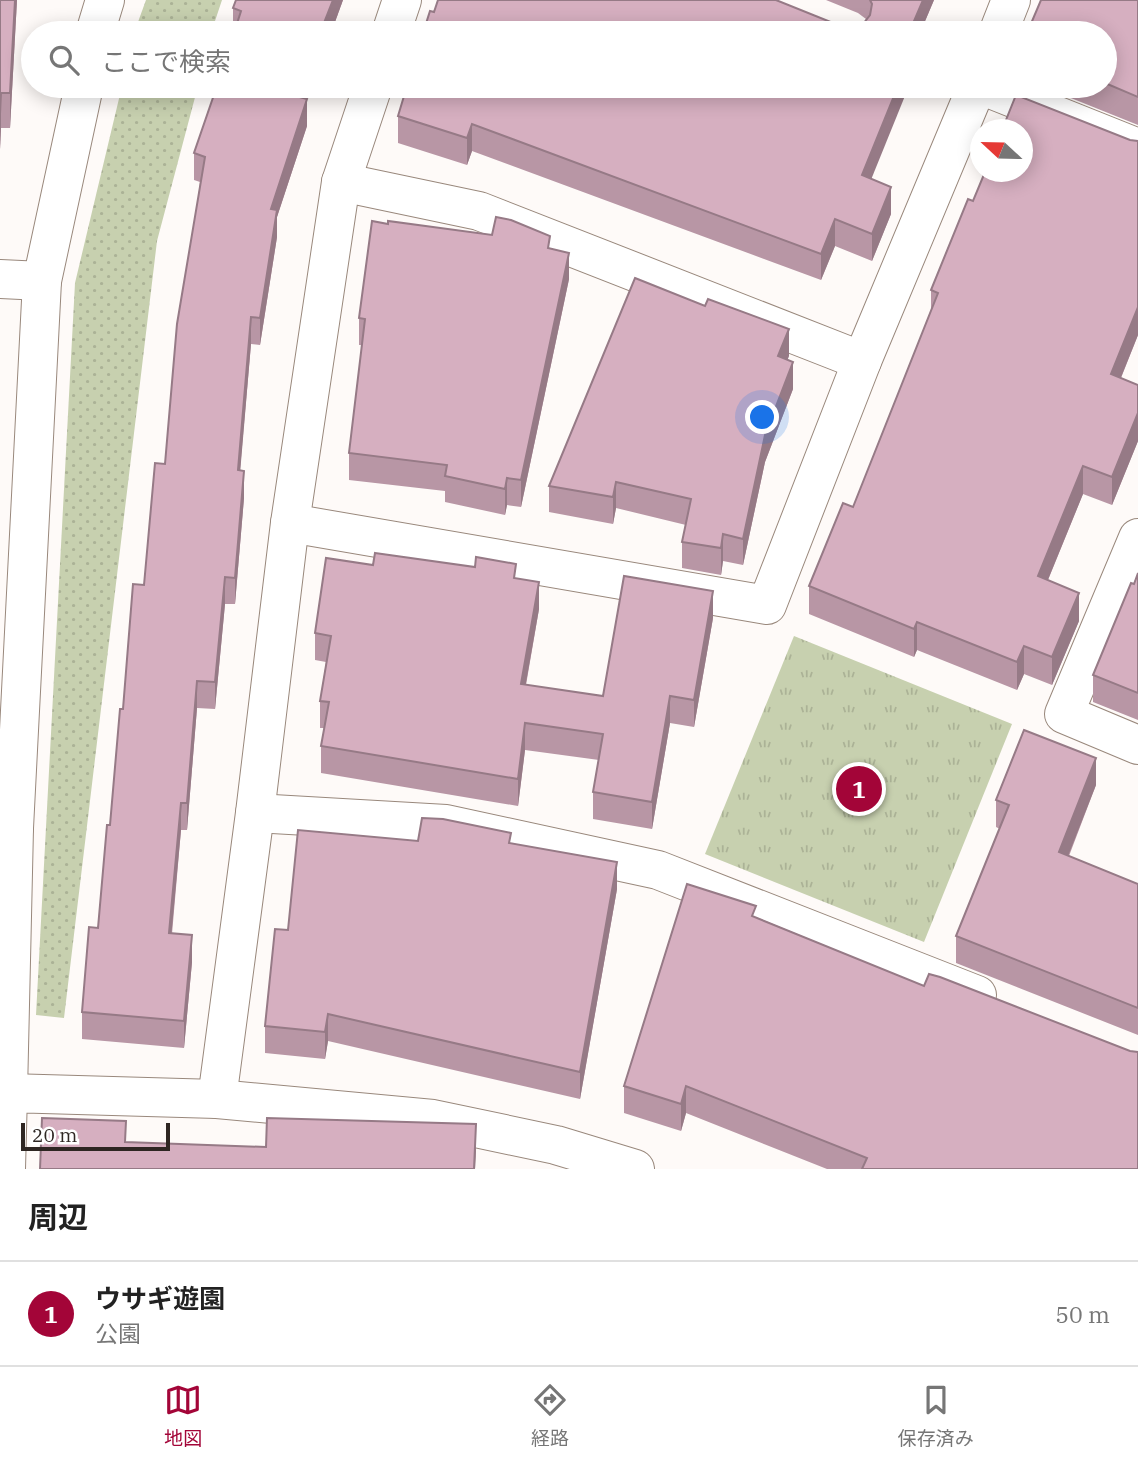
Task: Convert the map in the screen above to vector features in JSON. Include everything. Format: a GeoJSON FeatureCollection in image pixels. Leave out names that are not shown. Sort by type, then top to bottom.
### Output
{"type":"FeatureCollection","features":[{"type":"Feature","properties":{"kind":"street"},"geometry":{"type":"LineString","coordinates":[[99,21],[105,0]]}},
{"type":"Feature","properties":{"kind":"street"},"geometry":{"type":"LineString","coordinates":[[395,21],[402,0]]}},
{"type":"Feature","properties":{"kind":"street"},"geometry":{"type":"LineString","coordinates":[[1003,21],[1012,0]]}},
{"type":"Feature","properties":{"kind":"street"},"geometry":{"type":"LineString","coordinates":[[6,1169],[4,1093],[7,842],[42,281],[81,98]]}},
{"type":"Feature","properties":{"kind":"street"},"geometry":{"type":"LineString","coordinates":[[216,1099],[255,813],[290,523],[341,182],[369,98]]}},
{"type":"Feature","properties":{"kind":"street"},"geometry":{"type":"LineString","coordinates":[[290,523],[767,605],[862,361],[975,98]]}},
{"type":"Feature","properties":{"kind":"street"},"geometry":{"type":"LineString","coordinates":[[1011,98],[1138,148]]}},
{"type":"Feature","properties":{"kind":"street"},"geometry":{"type":"LineString","coordinates":[[341,182],[479,211],[862,361]]}},
{"type":"Feature","properties":{"kind":"street"},"geometry":{"type":"LineString","coordinates":[[0,279],[42,281]]}},
{"type":"Feature","properties":{"kind":"street"},"geometry":{"type":"LineString","coordinates":[[1138,538],[1064,714],[1138,746]]}},
{"type":"Feature","properties":{"kind":"street"},"geometry":{"type":"LineString","coordinates":[[255,813],[446,824],[658,870],[1014,1009]]}},
{"type":"Feature","properties":{"kind":"street"},"geometry":{"type":"LineString","coordinates":[[4,1093],[216,1099],[433,1119],[553,1157],[635,1169]]}},
{"type":"Feature","properties":{"kind":"green space"},"geometry":{"type":"Polygon","coordinates":[[[146,0],[222,0],[215,21],[138,21],[146,0]]]}},
{"type":"Feature","properties":{"kind":"green space"},"geometry":{"type":"Polygon","coordinates":[[[119,98],[195,98],[157,241],[64,1018],[36,1015],[75,283],[119,98]]]}},
{"type":"Feature","properties":{"kind":"green space"},"geometry":{"type":"Polygon","coordinates":[[[794,636],[1012,724],[924,942],[705,854],[794,636]]]}},
{"type":"Feature","properties":{"kind":"building"},"geometry":{"type":"Polygon","coordinates":[[[0,0],[15,0],[10,93],[1,93],[0,114],[0,0]]]}},
{"type":"Feature","properties":{"kind":"building"},"geometry":{"type":"Polygon","coordinates":[[[236,0],[333,0],[325,21],[238,21],[241,11],[233,8],[236,0]]]}},
{"type":"Feature","properties":{"kind":"building"},"geometry":{"type":"Polygon","coordinates":[[[438,0],[776,0],[828,21],[427,21],[430,11],[434,12],[438,0]]]}},
{"type":"Feature","properties":{"kind":"building"},"geometry":{"type":"Polygon","coordinates":[[[870,0],[923,0],[914,21],[865,21],[870,15],[870,0]]]}},
{"type":"Feature","properties":{"kind":"building"},"geometry":{"type":"Polygon","coordinates":[[[1041,0],[1138,0],[1138,97],[1117,88],[1117,21],[1032,21],[1041,0]]]}},
{"type":"Feature","properties":{"kind":"building"},"geometry":{"type":"Polygon","coordinates":[[[213,98],[307,99],[271,209],[277,210],[260,318],[251,317],[238,470],[244,471],[235,578],[225,577],[215,682],[197,681],[187,803],[181,803],[169,933],[192,935],[184,1021],[82,1012],[89,927],[98,928],[120,709],[123,709],[133,584],[144,585],[155,463],[165,464],[177,324],[205,157],[194,153],[213,98]]]}},
{"type":"Feature","properties":{"kind":"building"},"geometry":{"type":"Polygon","coordinates":[[[403,98],[893,98],[862,175],[891,187],[872,234],[835,219],[821,254],[472,124],[467,138],[398,116],[403,98]]]}},
{"type":"Feature","properties":{"kind":"building"},"geometry":{"type":"Polygon","coordinates":[[[1015,98],[1024,98],[1138,141],[1138,307],[1111,374],[1138,385],[1138,413],[1112,477],[1083,466],[1038,576],[1079,593],[1052,657],[1024,646],[1017,662],[917,622],[914,629],[809,586],[843,503],[853,507],[938,293],[931,290],[968,199],[973,201],[981,182],[1033,182],[1033,119],[1006,119],[1015,98]]]}},
{"type":"Feature","properties":{"kind":"building"},"geometry":{"type":"Polygon","coordinates":[[[496,217],[511,220],[550,236],[548,248],[569,253],[521,480],[507,478],[505,489],[445,476],[447,465],[349,453],[365,319],[359,318],[372,221],[492,235],[496,217]]]}},
{"type":"Feature","properties":{"kind":"building"},"geometry":{"type":"Polygon","coordinates":[[[635,278],[705,306],[708,299],[789,329],[778,356],[793,362],[765,435],[743,539],[723,534],[721,548],[682,542],[691,499],[616,482],[613,497],[549,486],[635,278]]]}},
{"type":"Feature","properties":{"kind":"building"},"geometry":{"type":"Polygon","coordinates":[[[375,553],[475,567],[476,557],[516,564],[514,578],[539,582],[521,684],[603,696],[624,576],[713,591],[694,700],[670,696],[652,802],[593,792],[603,734],[525,723],[518,779],[321,746],[329,702],[320,701],[331,636],[315,633],[326,558],[373,565],[375,553]]]}},
{"type":"Feature","properties":{"kind":"building"},"geometry":{"type":"Polygon","coordinates":[[[1138,573],[1138,693],[1093,675],[1131,583],[1134,584],[1138,573]]]}},
{"type":"Feature","properties":{"kind":"building"},"geometry":{"type":"Polygon","coordinates":[[[1024,730],[1096,758],[1059,852],[1138,884],[1138,1008],[956,936],[1009,805],[996,800],[1024,730]]]}},
{"type":"Feature","properties":{"kind":"building"},"geometry":{"type":"Polygon","coordinates":[[[422,818],[443,819],[511,833],[509,843],[617,862],[580,1072],[328,1014],[325,1032],[265,1026],[275,929],[288,930],[298,830],[418,841],[422,818]]]}},
{"type":"Feature","properties":{"kind":"building"},"geometry":{"type":"Polygon","coordinates":[[[687,884],[756,906],[752,916],[924,986],[929,974],[940,977],[1138,1052],[1138,1169],[862,1169],[867,1158],[686,1086],[681,1104],[624,1086],[687,884]]]}},
{"type":"Feature","properties":{"kind":"building"},"geometry":{"type":"Polygon","coordinates":[[[42,1118],[126,1121],[125,1142],[266,1147],[267,1118],[476,1124],[474,1169],[40,1169],[42,1118]]]}},
{"type":"Feature","properties":{"kind":"place","name":"ウサギ遊園"},"geometry":{"type":"Point","coordinates":[859,789]}}]}
